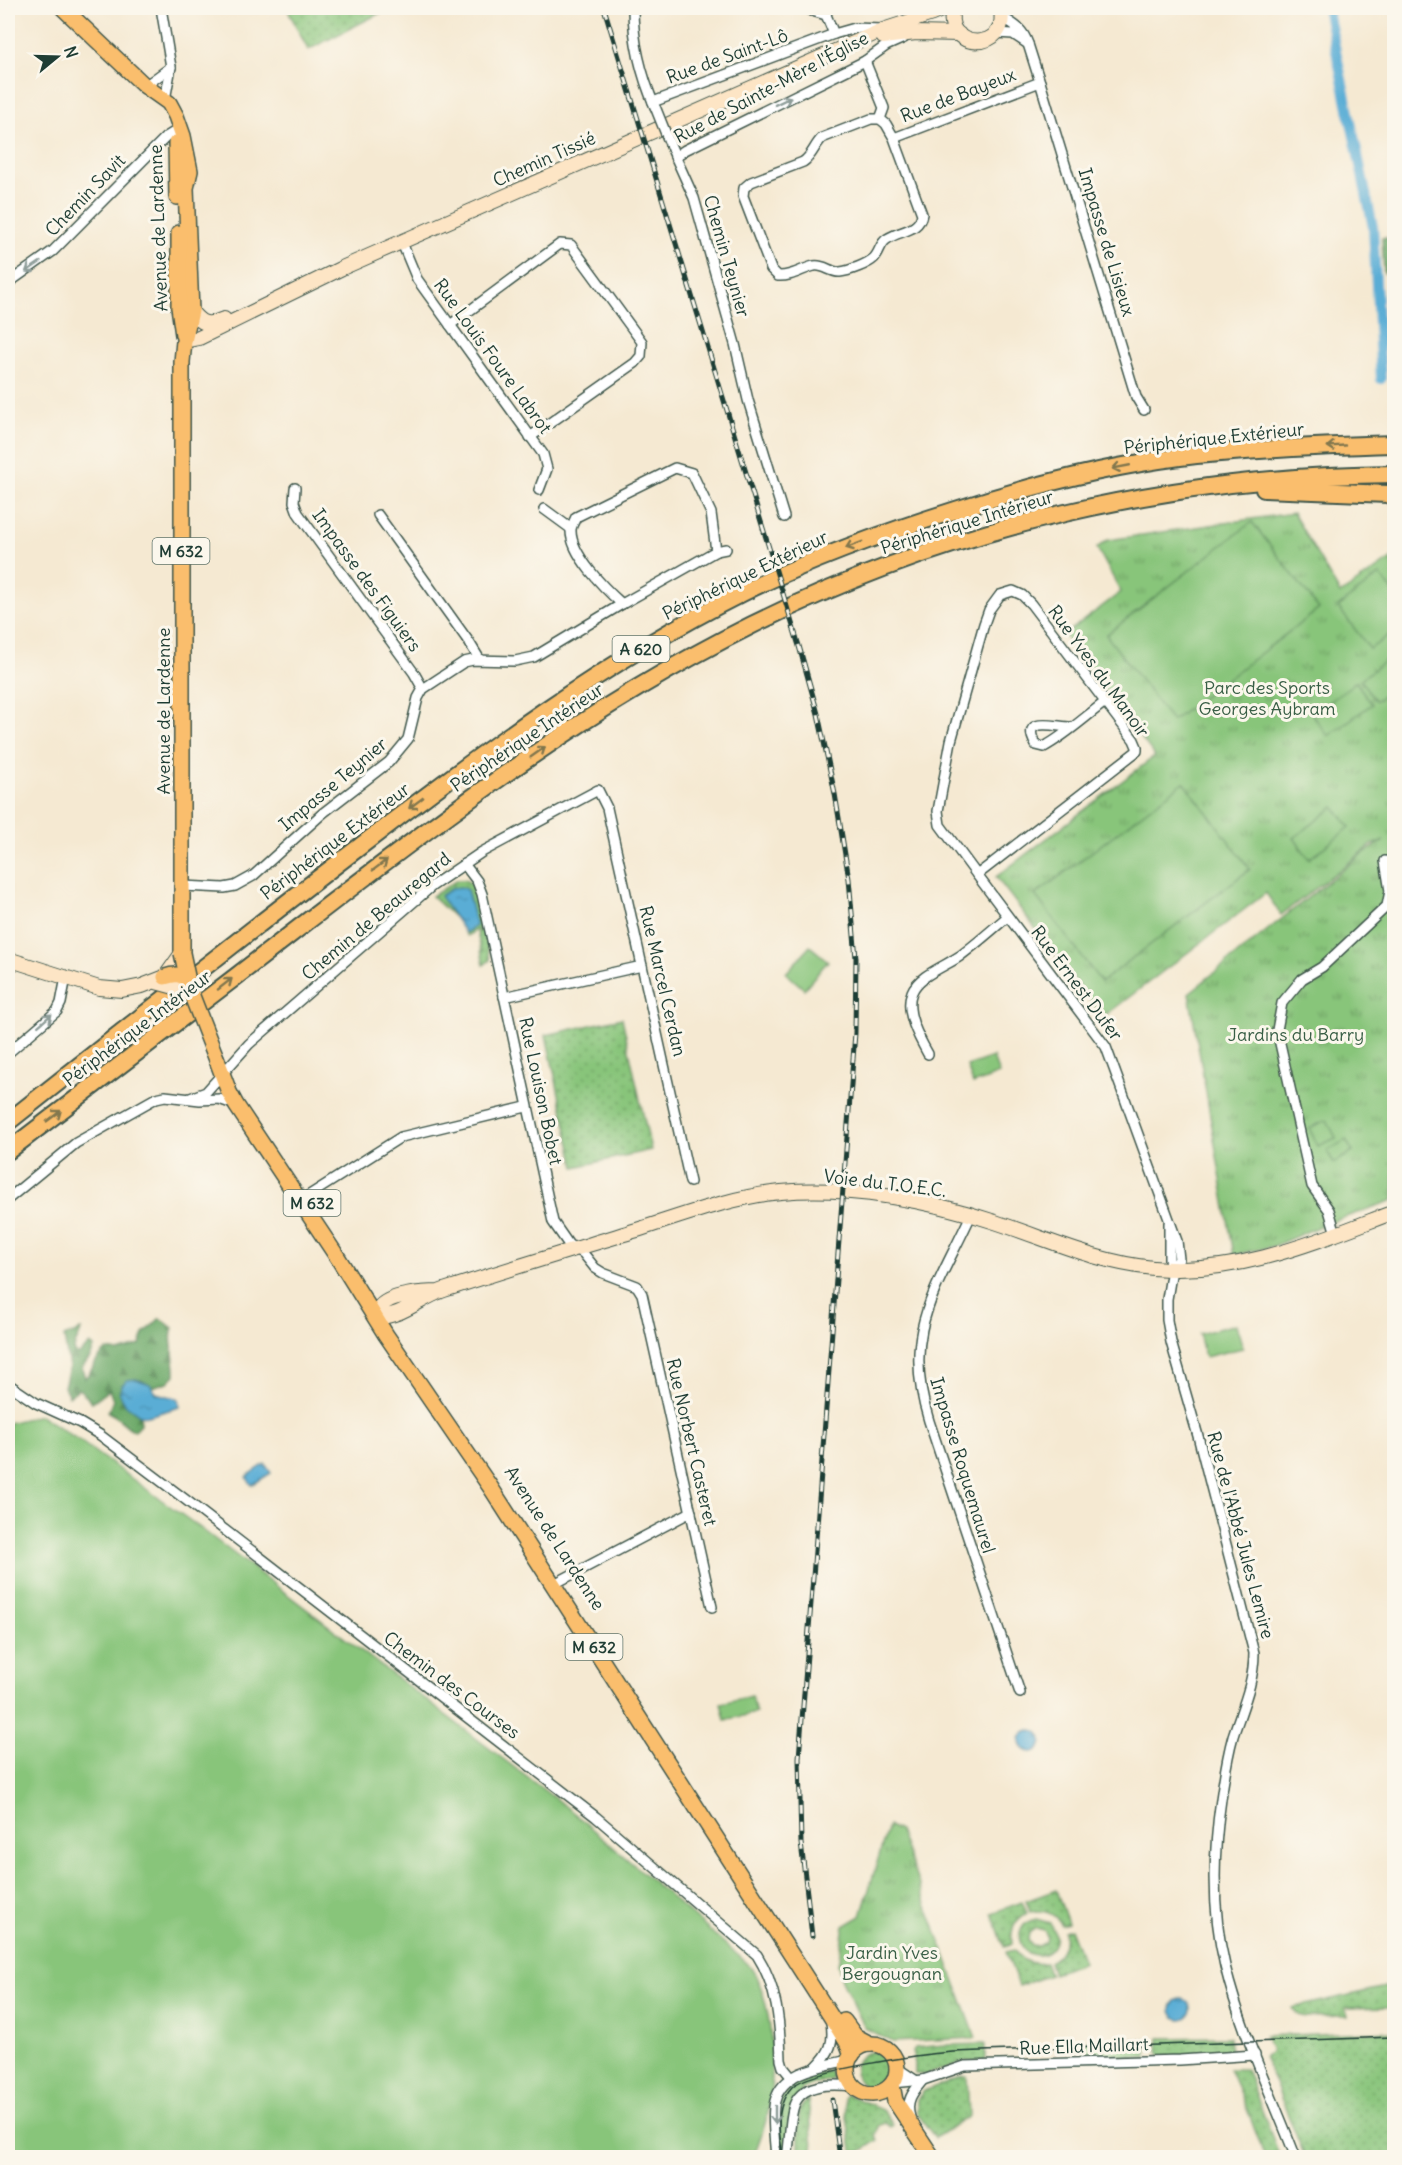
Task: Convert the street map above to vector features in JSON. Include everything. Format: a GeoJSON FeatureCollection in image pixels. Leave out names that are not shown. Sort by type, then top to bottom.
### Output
{"type":"FeatureCollection","features":[{"type":"Feature","properties":{"kind":"highway","name":"Périphérique Extérieur"},"geometry":{"type":"LineString","coordinates":[[8,1122],[423,797],[536,716],[662,636],[743,592],[882,534],[988,499],[1086,474],[1177,458],[1232,452],[1395,444]]}},
{"type":"Feature","properties":{"kind":"highway","name":"Périphérique Intérieur"},"geometry":{"type":"LineString","coordinates":[[8,1151],[462,804],[630,692],[692,657],[801,602],[885,567],[949,544],[1068,511],[1167,492],[1309,476],[1395,474]]}},
{"type":"Feature","properties":{"kind":"highway"},"geometry":{"type":"LineString","coordinates":[[1230,485],[1274,490],[1395,496]]}},
{"type":"Feature","properties":{"kind":"main road","name":"Avenue de Lardenne"},"geometry":{"type":"LineString","coordinates":[[63,8],[145,86],[165,100],[174,110],[178,134],[190,171],[186,188],[186,209],[191,311],[184,341]]}},
{"type":"Feature","properties":{"kind":"main road","name":"Avenue de Lardenne"},"geometry":{"type":"LineString","coordinates":[[145,86],[178,134],[176,146],[179,227],[178,307],[184,341],[181,567],[182,953],[190,989],[228,1087],[381,1313],[492,1488],[729,1845],[760,1888],[853,2034],[870,2044]]}},
{"type":"Feature","properties":{"kind":"main road"},"geometry":{"type":"LineString","coordinates":[[160,979],[178,974],[185,976],[190,989]]}},
{"type":"Feature","properties":{"kind":"main road","name":"Avenue de Lardenne"},"geometry":{"type":"LineString","coordinates":[[557,1583],[830,2014],[847,2042],[850,2058]]}},
{"type":"Feature","properties":{"kind":"main road"},"geometry":{"type":"LineString","coordinates":[[923,2157],[878,2094],[863,2092],[854,2086],[848,2074],[850,2058],[858,2049],[870,2044],[886,2048],[896,2060],[895,2101],[933,2157]]}},
{"type":"Feature","properties":{"kind":"main road"},"geometry":{"type":"LineString","coordinates":[[878,2094],[894,2078]]}},
{"type":"Feature","properties":{"kind":"street"},"geometry":{"type":"LineString","coordinates":[[161,8],[171,67],[165,100]]}},
{"type":"Feature","properties":{"kind":"street","name":"Chemin Teynier"},"geometry":{"type":"LineString","coordinates":[[633,8],[634,32],[654,106],[694,198],[735,344],[748,400],[784,517]]}},
{"type":"Feature","properties":{"kind":"street"},"geometry":{"type":"LineString","coordinates":[[807,8],[812,11],[827,11],[834,34]]}},
{"type":"Feature","properties":{"kind":"street","name":"Chemin Tissié"},"geometry":{"type":"LineString","coordinates":[[860,41],[883,30],[946,8]]}},
{"type":"Feature","properties":{"kind":"street"},"geometry":{"type":"LineString","coordinates":[[953,8],[952,21],[958,34]]}},
{"type":"Feature","properties":{"kind":"street"},"geometry":{"type":"LineString","coordinates":[[996,33],[1001,12]]}},
{"type":"Feature","properties":{"kind":"street","name":"Rue de Bayeux"},"geometry":{"type":"LineString","coordinates":[[880,119],[872,119],[822,138],[810,157],[803,162],[751,182],[744,188],[743,196],[771,269],[778,276],[787,277],[815,266],[844,272],[873,259],[882,242],[888,237],[915,227],[921,222],[922,214],[894,138],[1040,82],[1024,32],[1001,12]]}},
{"type":"Feature","properties":{"kind":"street","name":"Chemin Tissié"},"geometry":{"type":"LineString","coordinates":[[184,341],[199,338],[342,268],[583,161],[920,17],[967,40],[978,42],[987,40],[996,33]]}},
{"type":"Feature","properties":{"kind":"street","name":"Rue de Sainte-Mère l'Église"},"geometry":{"type":"LineString","coordinates":[[674,153],[685,150],[865,61],[920,17]]}},
{"type":"Feature","properties":{"kind":"street","name":"Rue de Saint-Lô"},"geometry":{"type":"LineString","coordinates":[[654,106],[834,34],[855,28],[883,30]]}},
{"type":"Feature","properties":{"kind":"street","name":"Rue de Bayeux"},"geometry":{"type":"LineString","coordinates":[[996,33],[1013,34],[1028,44]]}},
{"type":"Feature","properties":{"kind":"street"},"geometry":{"type":"LineString","coordinates":[[865,61],[884,108],[880,119],[894,138]]}},
{"type":"Feature","properties":{"kind":"street"},"geometry":{"type":"LineString","coordinates":[[145,86],[171,67]]}},
{"type":"Feature","properties":{"kind":"street","name":"Impasse de Lisieux"},"geometry":{"type":"LineString","coordinates":[[1040,82],[1083,215],[1136,397],[1144,410]]}},
{"type":"Feature","properties":{"kind":"street","name":"Chemin Savit"},"geometry":{"type":"LineString","coordinates":[[8,283],[54,251],[157,146],[178,134]]}},
{"type":"Feature","properties":{"kind":"street","name":"Rue Louis Foure Labrot"},"geometry":{"type":"LineString","coordinates":[[402,243],[417,279],[543,454],[547,469],[539,490]]}},
{"type":"Feature","properties":{"kind":"street"},"geometry":{"type":"LineString","coordinates":[[450,325],[560,244],[571,245],[642,342],[641,356],[635,363],[530,436]]}},
{"type":"Feature","properties":{"kind":"street","name":"Chemin Tissié"},"geometry":{"type":"LineString","coordinates":[[191,311],[199,321],[208,324],[239,312],[245,314]]}},
{"type":"Feature","properties":{"kind":"street"},"geometry":{"type":"LineString","coordinates":[[423,689],[464,662],[515,661],[534,657],[622,604],[721,550],[711,513],[692,473],[675,468],[576,517],[570,528],[572,541],[598,582],[622,604]]}},
{"type":"Feature","properties":{"kind":"street","name":"Impasse des Figuiers"},"geometry":{"type":"LineString","coordinates":[[296,488],[294,502],[298,513],[414,673],[423,689]]}},
{"type":"Feature","properties":{"kind":"street"},"geometry":{"type":"LineString","coordinates":[[544,509],[570,528]]}},
{"type":"Feature","properties":{"kind":"street"},"geometry":{"type":"LineString","coordinates":[[378,515],[470,642],[480,660]]}},
{"type":"Feature","properties":{"kind":"street","name":"Rue Yves du Manoir"},"geometry":{"type":"LineString","coordinates":[[1018,592],[1031,604],[1105,702],[1134,740],[1137,752],[976,875],[940,825],[938,811],[942,780],[959,708],[984,624],[989,610],[999,595],[1018,592]]}},
{"type":"Feature","properties":{"kind":"street","name":"Impasse Teynier"},"geometry":{"type":"LineString","coordinates":[[183,886],[224,888],[235,886],[253,876],[298,834],[388,762],[400,749],[408,739],[418,698],[423,689]]}},
{"type":"Feature","properties":{"kind":"street"},"geometry":{"type":"LineString","coordinates":[[1072,727],[1105,702]]}},
{"type":"Feature","properties":{"kind":"street","name":"Chemin de Beauregard"},"geometry":{"type":"LineString","coordinates":[[228,1087],[232,1061],[249,1044],[432,886],[464,864],[598,790]]}},
{"type":"Feature","properties":{"kind":"street","name":"Rue Marcel Cerdan"},"geometry":{"type":"LineString","coordinates":[[598,790],[608,808],[690,1182]]}},
{"type":"Feature","properties":{"kind":"street"},"geometry":{"type":"LineString","coordinates":[[1336,1234],[1329,1210],[1312,1186],[1277,1029],[1282,1003],[1302,979],[1322,967],[1388,906],[1390,891],[1385,861]]}},
{"type":"Feature","properties":{"kind":"street","name":"Rue Louison Bobet"},"geometry":{"type":"LineString","coordinates":[[464,864],[477,881],[482,894],[526,1107],[553,1222],[570,1245],[583,1253],[603,1273],[637,1286]]}},
{"type":"Feature","properties":{"kind":"street","name":"Rue Ernest Dufer"},"geometry":{"type":"LineString","coordinates":[[976,875],[1107,1047],[1169,1223],[1178,1241],[1179,1259],[1172,1269]]}},
{"type":"Feature","properties":{"kind":"street"},"geometry":{"type":"LineString","coordinates":[[928,1054],[910,1010],[912,992],[921,981],[959,956],[1007,917]]}},
{"type":"Feature","properties":{"kind":"street"},"geometry":{"type":"LineString","coordinates":[[8,959],[99,988],[129,990],[160,979],[182,953]]}},
{"type":"Feature","properties":{"kind":"street"},"geometry":{"type":"LineString","coordinates":[[504,997],[642,966]]}},
{"type":"Feature","properties":{"kind":"street"},"geometry":{"type":"LineString","coordinates":[[8,1053],[57,1011],[61,1003],[66,977]]}},
{"type":"Feature","properties":{"kind":"street"},"geometry":{"type":"LineString","coordinates":[[190,1098],[228,1087]]}},
{"type":"Feature","properties":{"kind":"street"},"geometry":{"type":"LineString","coordinates":[[8,1199],[89,1135],[156,1098],[165,1096],[200,1100],[228,1087]]}},
{"type":"Feature","properties":{"kind":"street"},"geometry":{"type":"LineString","coordinates":[[304,1199],[401,1137],[526,1107]]}},
{"type":"Feature","properties":{"kind":"street","name":"Voie du T.O.E.C."},"geometry":{"type":"LineString","coordinates":[[381,1313],[726,1201],[778,1193],[819,1191],[925,1203],[971,1215],[1075,1252],[1115,1262],[1172,1269],[1250,1263],[1284,1253],[1395,1212]]}},
{"type":"Feature","properties":{"kind":"street","name":"Impasse Roquemaurel"},"geometry":{"type":"LineString","coordinates":[[971,1215],[936,1285],[926,1311],[920,1333],[918,1371],[924,1404],[1020,1693]]}},
{"type":"Feature","properties":{"kind":"street","name":"Rue de l'Abbé Jules Lemire"},"geometry":{"type":"LineString","coordinates":[[1172,1269],[1167,1309],[1171,1342],[1198,1436],[1254,1653],[1253,1677],[1233,1738],[1222,1788],[1217,1831],[1215,1887],[1217,1917],[1225,1964],[1255,2055],[1296,2157]]}},
{"type":"Feature","properties":{"kind":"street","name":"Rue Norbert Casteret"},"geometry":{"type":"LineString","coordinates":[[637,1286],[642,1294],[712,1607]]}},
{"type":"Feature","properties":{"kind":"street","name":"Chemin des Courses"},"geometry":{"type":"LineString","coordinates":[[8,1384],[36,1402],[100,1435],[167,1485],[596,1817],[757,1955],[770,1981],[779,2016],[783,2067],[792,2078]]}},
{"type":"Feature","properties":{"kind":"street"},"geometry":{"type":"LineString","coordinates":[[557,1583],[691,1512]]}},
{"type":"Feature","properties":{"kind":"street"},"geometry":{"type":"LineString","coordinates":[[816,2067],[829,2054],[832,2046],[830,2014]]}},
{"type":"Feature","properties":{"kind":"street","name":"Rue Ella Maillart"},"geometry":{"type":"LineString","coordinates":[[894,2078],[919,2080],[965,2066],[1180,2060],[1255,2055]]}},
{"type":"Feature","properties":{"kind":"street"},"geometry":{"type":"LineString","coordinates":[[776,2157],[775,2102],[778,2095],[792,2078],[816,2067],[850,2058]]}},
{"type":"Feature","properties":{"kind":"street"},"geometry":{"type":"LineString","coordinates":[[894,2078],[919,2080],[911,2093],[908,2104],[912,2126]]}},
{"type":"Feature","properties":{"kind":"street"},"geometry":{"type":"LineString","coordinates":[[787,2157],[792,2109],[801,2094],[818,2086],[854,2086]]}},
{"type":"Feature","properties":{"kind":"green space"},"geometry":{"type":"Polygon","coordinates":[[[291,8],[390,8],[308,50],[288,10],[291,8]]]}},
{"type":"Feature","properties":{"kind":"green space"},"geometry":{"type":"Polygon","coordinates":[[[1382,238],[1394,238],[1394,272],[1384,273],[1382,238]]]}},
{"type":"Feature","properties":{"kind":"green space","name":"Parc des Sports Georges Aybram"},"geometry":{"type":"Polygon","coordinates":[[[1293,513],[1340,594],[1394,557],[1394,1200],[1320,1226],[1274,1246],[1234,1255],[1189,993],[1365,852],[1384,841],[1372,845],[1281,915],[1266,893],[1103,1017],[996,877],[1155,756],[1064,635],[1121,592],[1097,548],[1108,540],[1293,513]]]}},
{"type":"Feature","properties":{"kind":"green space"},"geometry":{"type":"Polygon","coordinates":[[[1252,522],[1319,609],[1172,721],[1106,635],[1252,522]]]}},
{"type":"Feature","properties":{"kind":"green space"},"geometry":{"type":"Polygon","coordinates":[[[1380,575],[1394,593],[1394,631],[1370,649],[1338,607],[1380,575]]]}},
{"type":"Feature","properties":{"kind":"green space"},"geometry":{"type":"Polygon","coordinates":[[[1394,654],[1394,687],[1376,701],[1360,680],[1394,654]]]}},
{"type":"Feature","properties":{"kind":"green space"},"geometry":{"type":"Polygon","coordinates":[[[1356,682],[1372,704],[1328,736],[1312,714],[1356,682]]]}},
{"type":"Feature","properties":{"kind":"green space"},"geometry":{"type":"Polygon","coordinates":[[[1184,782],[1250,869],[1101,982],[1035,895],[1184,782]]]}},
{"type":"Feature","properties":{"kind":"green space"},"geometry":{"type":"Polygon","coordinates":[[[1334,807],[1350,827],[1309,859],[1294,838],[1334,807]]]}},
{"type":"Feature","properties":{"kind":"green space"},"geometry":{"type":"Polygon","coordinates":[[[457,880],[465,880],[474,885],[483,926],[467,936],[465,933],[476,926],[441,896],[456,919],[432,896],[457,880]]]}},
{"type":"Feature","properties":{"kind":"green space"},"geometry":{"type":"Polygon","coordinates":[[[483,928],[490,960],[484,965],[477,932],[483,928]]]}},
{"type":"Feature","properties":{"kind":"green space"},"geometry":{"type":"Polygon","coordinates":[[[810,946],[828,961],[804,989],[786,973],[810,946]]]}},
{"type":"Feature","properties":{"kind":"green space"},"geometry":{"type":"Polygon","coordinates":[[[622,1018],[651,1150],[575,1167],[546,1035],[622,1018]]]}},
{"type":"Feature","properties":{"kind":"green space"},"geometry":{"type":"Polygon","coordinates":[[[993,1057],[999,1074],[973,1084],[967,1066],[993,1057]]]}},
{"type":"Feature","properties":{"kind":"green space"},"geometry":{"type":"Polygon","coordinates":[[[1327,1120],[1336,1138],[1318,1146],[1309,1128],[1327,1120]]]}},
{"type":"Feature","properties":{"kind":"green space"},"geometry":{"type":"Polygon","coordinates":[[[1346,1140],[1353,1152],[1334,1163],[1327,1151],[1346,1140]]]}},
{"type":"Feature","properties":{"kind":"green space"},"geometry":{"type":"Polygon","coordinates":[[[160,1318],[173,1328],[171,1338],[175,1375],[168,1382],[152,1387],[141,1380],[127,1380],[136,1412],[140,1415],[141,1422],[135,1431],[108,1412],[113,1400],[109,1390],[92,1402],[79,1389],[69,1396],[64,1387],[69,1367],[64,1337],[81,1330],[74,1348],[78,1355],[90,1344],[94,1347],[91,1356],[82,1368],[85,1378],[99,1357],[107,1350],[119,1352],[140,1345],[144,1334],[160,1318]]]}},
{"type":"Feature","properties":{"kind":"green space"},"geometry":{"type":"Polygon","coordinates":[[[1236,1324],[1243,1348],[1205,1357],[1199,1334],[1236,1324]]]}},
{"type":"Feature","properties":{"kind":"green space"},"geometry":{"type":"Polygon","coordinates":[[[40,1415],[199,1527],[574,1813],[747,1963],[763,1994],[768,2015],[772,2059],[770,2101],[754,2157],[8,2158],[8,1423],[40,1415]]]}},
{"type":"Feature","properties":{"kind":"green space"},"geometry":{"type":"Polygon","coordinates":[[[752,1696],[756,1713],[725,1720],[721,1703],[752,1696]]]}},
{"type":"Feature","properties":{"kind":"green space","name":"Jardin Yves Bergougnan"},"geometry":{"type":"Polygon","coordinates":[[[888,1826],[899,1831],[976,2038],[892,2042],[865,2028],[842,1980],[838,1965],[844,1926],[861,1916],[888,1826]]]}},
{"type":"Feature","properties":{"kind":"green space"},"geometry":{"type":"Polygon","coordinates":[[[1056,1890],[1068,1923],[1062,1925],[1056,1917],[1048,1913],[1030,1912],[1026,1901],[1056,1890]]]}},
{"type":"Feature","properties":{"kind":"green space"},"geometry":{"type":"Polygon","coordinates":[[[1022,1902],[1027,1913],[1014,1926],[1012,1944],[1004,1946],[992,1913],[1022,1902]]]}},
{"type":"Feature","properties":{"kind":"green space"},"geometry":{"type":"Polygon","coordinates":[[[1036,1919],[1050,1923],[1054,1930],[1055,1942],[1048,1952],[1036,1955],[1028,1953],[1021,1944],[1020,1933],[1025,1924],[1036,1919]],[[1036,1928],[1029,1933],[1028,1939],[1032,1945],[1039,1946],[1046,1942],[1047,1936],[1044,1930],[1036,1928]]]}},
{"type":"Feature","properties":{"kind":"green space"},"geometry":{"type":"Polygon","coordinates":[[[1070,1929],[1083,1962],[1053,1974],[1049,1962],[1060,1953],[1064,1931],[1070,1929]]]}},
{"type":"Feature","properties":{"kind":"green space"},"geometry":{"type":"Polygon","coordinates":[[[1014,1950],[1027,1961],[1045,1963],[1050,1975],[1019,1986],[1006,1952],[1014,1950]]]}},
{"type":"Feature","properties":{"kind":"green space"},"geometry":{"type":"Polygon","coordinates":[[[1394,1985],[1394,2007],[1345,2008],[1347,2016],[1305,2017],[1298,2015],[1292,2008],[1394,1985]]]}},
{"type":"Feature","properties":{"kind":"green space"},"geometry":{"type":"Polygon","coordinates":[[[1394,2031],[1394,2157],[1305,2157],[1264,2056],[1271,2052],[1265,2036],[1394,2031]]]}},
{"type":"Feature","properties":{"kind":"green space"},"geometry":{"type":"Polygon","coordinates":[[[1229,2037],[1231,2054],[1161,2056],[1158,2052],[1159,2038],[1229,2037]]]}},
{"type":"Feature","properties":{"kind":"green space"},"geometry":{"type":"Polygon","coordinates":[[[1147,2039],[1148,2057],[1083,2059],[1082,2041],[1147,2039]]]}},
{"type":"Feature","properties":{"kind":"green space"},"geometry":{"type":"Polygon","coordinates":[[[985,2044],[985,2061],[963,2062],[925,2075],[915,2074],[912,2052],[915,2048],[985,2044]]]}},
{"type":"Feature","properties":{"kind":"green space"},"geometry":{"type":"Polygon","coordinates":[[[873,2052],[886,2057],[891,2070],[886,2083],[873,2088],[860,2083],[855,2070],[860,2057],[873,2052]]]}},
{"type":"Feature","properties":{"kind":"green space"},"geometry":{"type":"Polygon","coordinates":[[[1229,2069],[1246,2069],[1280,2157],[1265,2157],[1229,2069]]]}},
{"type":"Feature","properties":{"kind":"green space"},"geometry":{"type":"Polygon","coordinates":[[[830,2070],[833,2079],[802,2089],[784,2157],[777,2157],[777,2123],[781,2098],[797,2081],[830,2070]]]}},
{"type":"Feature","properties":{"kind":"green space"},"geometry":{"type":"Polygon","coordinates":[[[967,2076],[969,2116],[935,2138],[917,2113],[917,2099],[924,2091],[967,2076]]]}},
{"type":"Feature","properties":{"kind":"green space"},"geometry":{"type":"Polygon","coordinates":[[[846,2094],[882,2109],[893,2125],[891,2127],[886,2123],[880,2125],[875,2136],[878,2140],[853,2156],[844,2098],[846,2094]]]}},
{"type":"Feature","properties":{"kind":"green space"},"geometry":{"type":"Polygon","coordinates":[[[808,2098],[814,2157],[799,2157],[799,2110],[808,2098]]]}},
{"type":"Feature","properties":{"kind":"water"},"geometry":{"type":"Polygon","coordinates":[[[461,887],[467,890],[476,926],[465,933],[440,896],[453,888],[461,887]]]}},
{"type":"Feature","properties":{"kind":"water"},"geometry":{"type":"Polygon","coordinates":[[[136,1379],[150,1384],[156,1393],[179,1399],[180,1407],[148,1416],[140,1415],[126,1405],[119,1393],[127,1380],[136,1379]]]}},
{"type":"Feature","properties":{"kind":"water"},"geometry":{"type":"Polygon","coordinates":[[[265,1464],[271,1473],[252,1485],[246,1477],[265,1464]]]}},
{"type":"Feature","properties":{"kind":"water"},"geometry":{"type":"Polygon","coordinates":[[[1031,1730],[1039,1733],[1042,1741],[1039,1749],[1031,1752],[1023,1749],[1020,1741],[1023,1733],[1031,1730]]]}},
{"type":"Feature","properties":{"kind":"water"},"geometry":{"type":"Polygon","coordinates":[[[1181,1999],[1188,2002],[1191,2009],[1188,2016],[1181,2019],[1174,2016],[1171,2009],[1174,2002],[1181,1999]]]}},
{"type":"Feature","properties":{"kind":"waterway"},"geometry":{"type":"LineString","coordinates":[[1327,8],[1373,227],[1381,379]]}},
{"type":"Feature","properties":{"kind":"tram line"},"geometry":{"type":"LineString","coordinates":[[784,2158],[779,2130],[780,2111],[792,2087],[820,2075],[868,2064],[953,2052],[1394,2037]]}},
{"type":"Feature","properties":{"kind":"railway"},"geometry":{"type":"LineString","coordinates":[[604,8],[799,646],[818,714],[835,794],[849,879],[856,958],[855,1033],[799,1758],[801,1843],[812,1936]]}},
{"type":"Feature","properties":{"kind":"railway"},"geometry":{"type":"LineString","coordinates":[[832,2100],[840,2158]]}},
{"type":"Feature","properties":{"kind":"park label","name":"Jardins du Barry"},"geometry":{"type":"Point","coordinates":[1296,1034]}}]}
